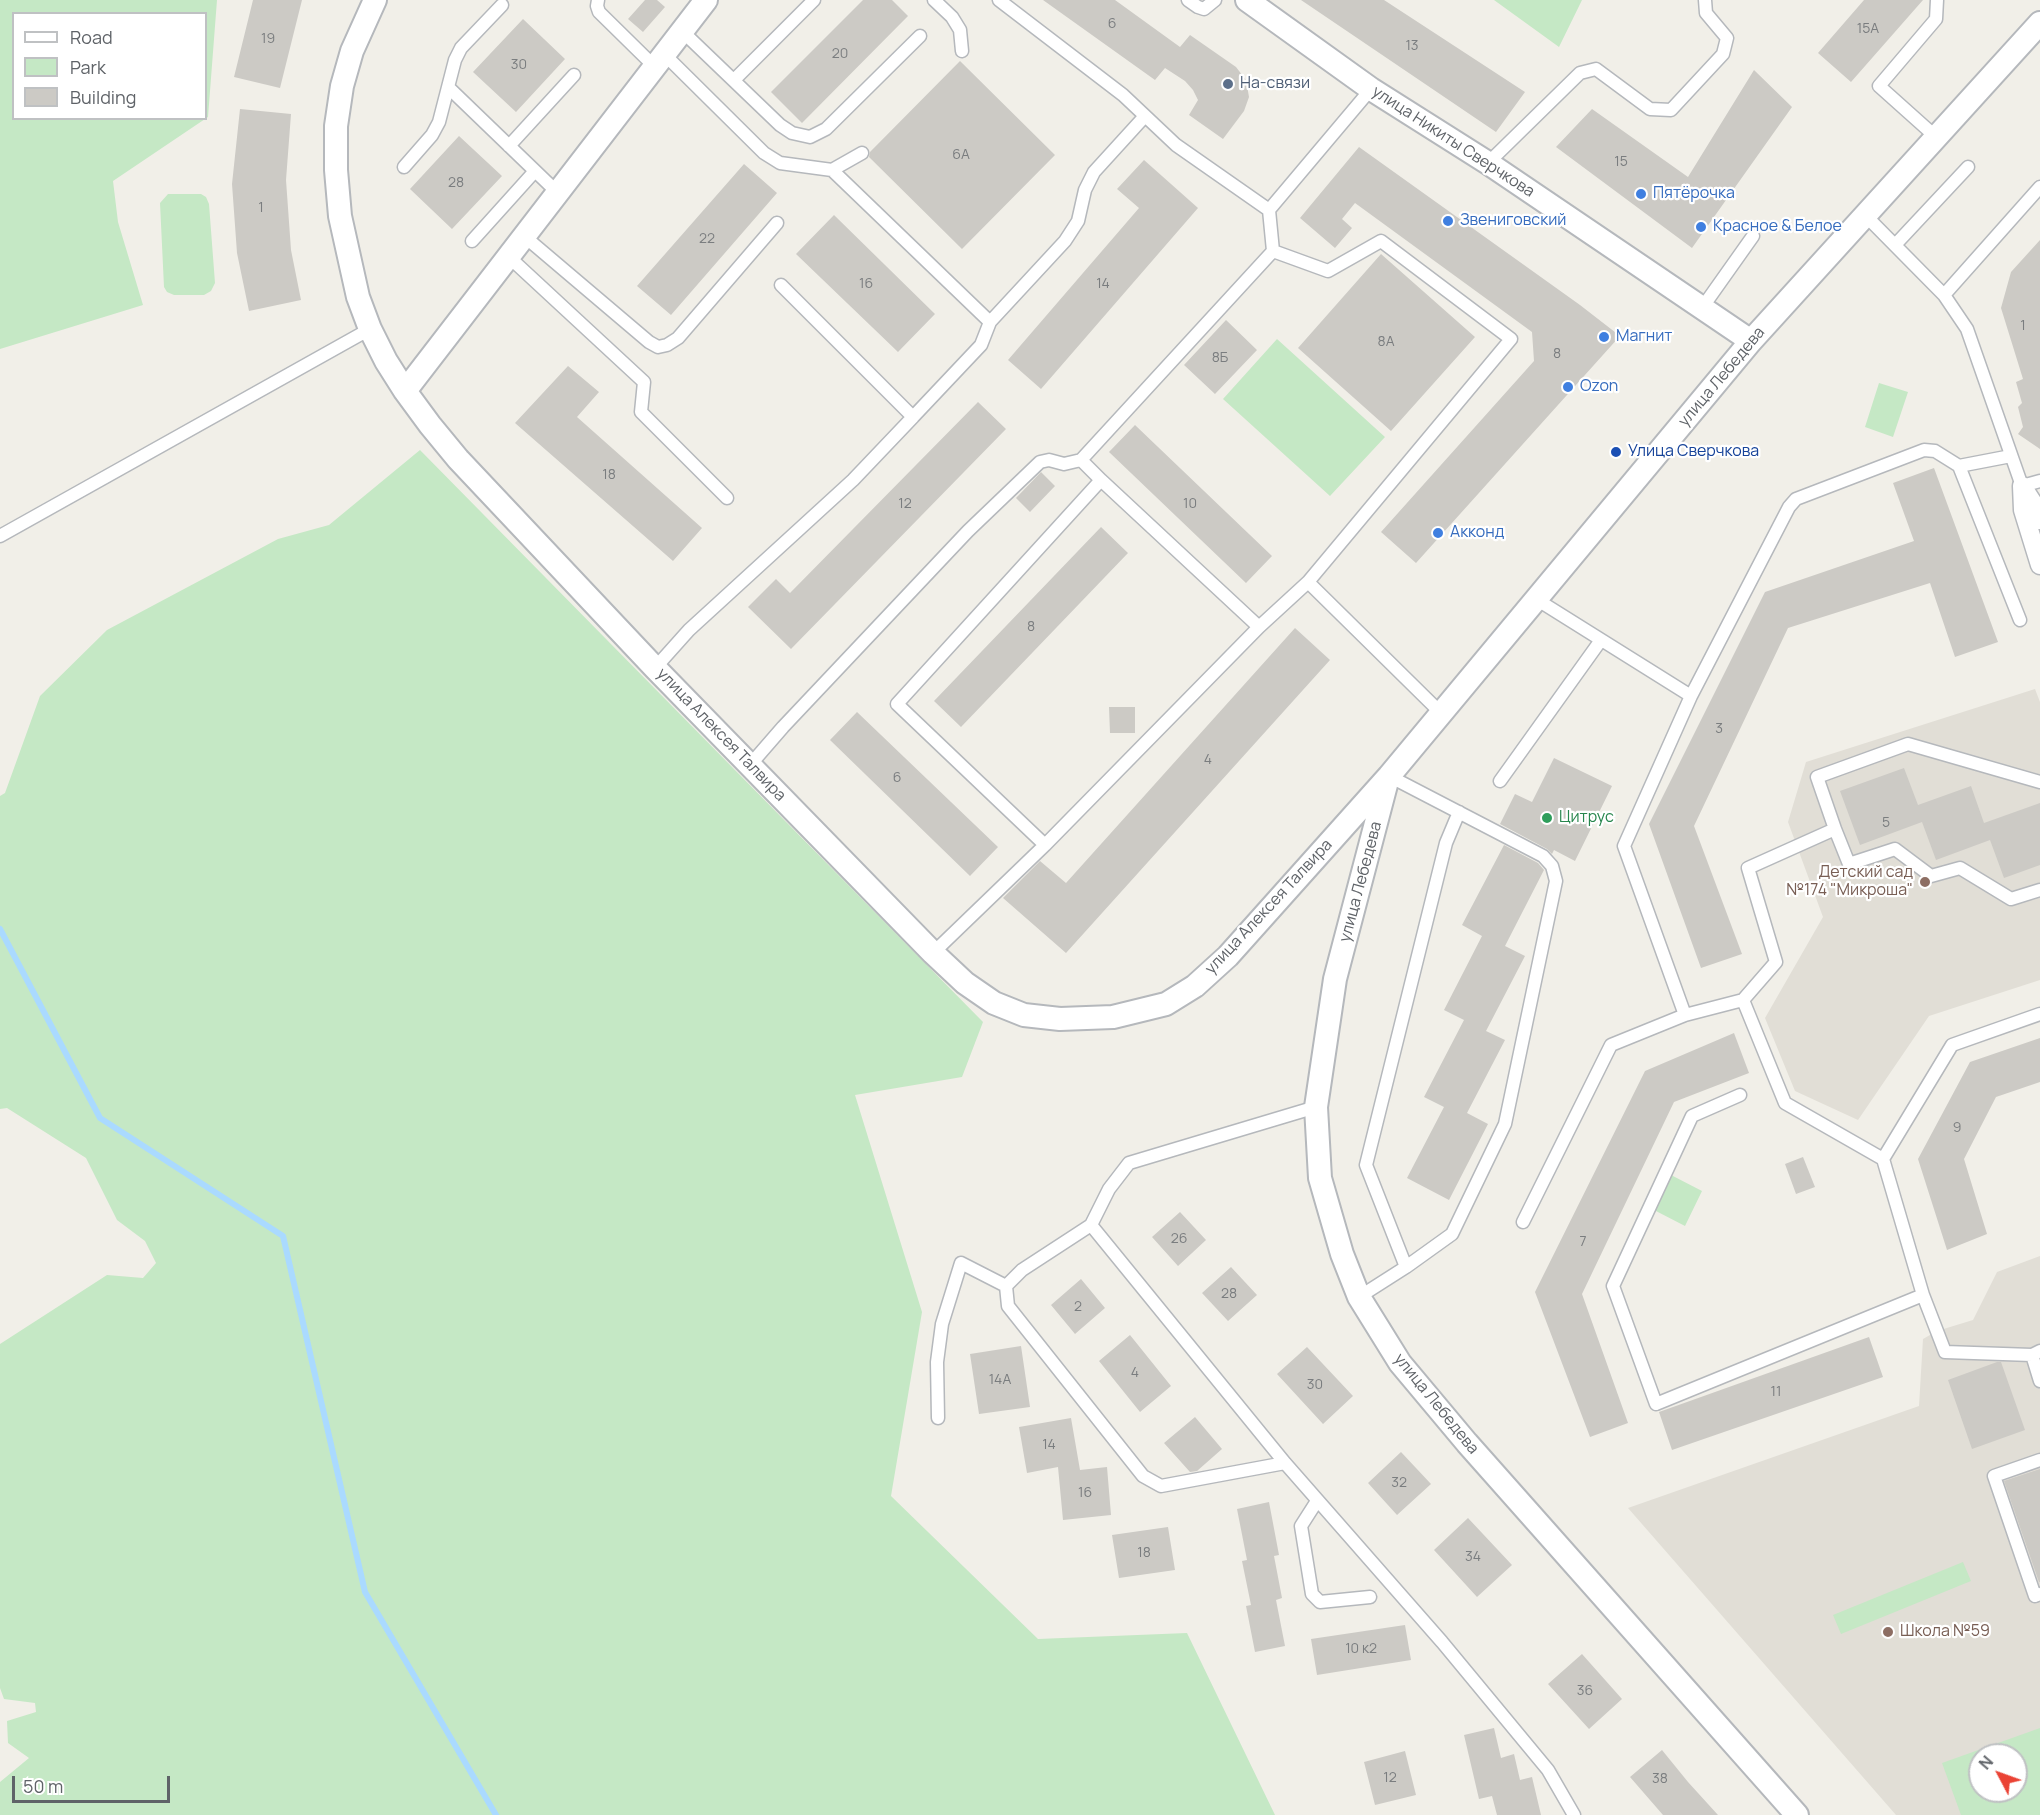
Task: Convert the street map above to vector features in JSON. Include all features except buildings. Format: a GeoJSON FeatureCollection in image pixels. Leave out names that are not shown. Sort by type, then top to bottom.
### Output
{"type":"FeatureCollection","features":[{"type":"Feature","properties":{"kind":"street","name":"улица Алексея Талвира"},"geometry":{"type":"LineString","coordinates":[[375,0],[352,51],[342,86],[336,126],[336,170],[340,216],[358,297],[370,329],[386,361],[405,391],[458,459],[655,668],[965,983],[994,1003],[1024,1014],[1060,1019],[1113,1017],[1166,1004],[1195,986],[1228,956],[1389,776]]}},
{"type":"Feature","properties":{"kind":"street"},"geometry":{"type":"LineString","coordinates":[[405,391],[706,0]]}},
{"type":"Feature","properties":{"kind":"street","name":"улица Никиты Сверчкова"},"geometry":{"type":"LineString","coordinates":[[1247,0],[1371,89],[1488,163],[1751,341]]}},
{"type":"Feature","properties":{"kind":"street","name":"улица Лебедева"},"geometry":{"type":"LineString","coordinates":[[1795,1814],[1467,1443],[1400,1363],[1359,1297],[1342,1254],[1320,1178],[1316,1107],[1335,979],[1389,776],[1751,341],[2040,23]]}},
{"type":"Feature","properties":{"kind":"street"},"geometry":{"type":"LineString","coordinates":[[2022,486],[2035,506],[2040,520]]}},
{"type":"Feature","properties":{"kind":"street"},"geometry":{"type":"LineString","coordinates":[[2022,486],[2023,510],[2040,565]]}},
{"type":"Feature","properties":{"kind":"lane"},"geometry":{"type":"LineString","coordinates":[[598,0],[599,12],[764,153],[780,163],[832,170],[990,322]]}},
{"type":"Feature","properties":{"kind":"lane"},"geometry":{"type":"LineString","coordinates":[[734,80],[814,0]]}},
{"type":"Feature","properties":{"kind":"lane"},"geometry":{"type":"LineString","coordinates":[[934,0],[952,17],[960,30],[962,51]]}},
{"type":"Feature","properties":{"kind":"lane"},"geometry":{"type":"LineString","coordinates":[[999,0],[1123,95],[1176,145],[1269,210]]}},
{"type":"Feature","properties":{"kind":"lane"},"geometry":{"type":"LineString","coordinates":[[1188,0],[1198,8],[1204,9],[1215,0]]}},
{"type":"Feature","properties":{"kind":"lane"},"geometry":{"type":"LineString","coordinates":[[1488,163],[1580,73],[1596,69],[1650,109],[1671,110],[1723,54],[1727,38],[1706,13],[1705,0]]}},
{"type":"Feature","properties":{"kind":"lane"},"geometry":{"type":"LineString","coordinates":[[1936,137],[1879,86],[1936,19],[1937,0]]}},
{"type":"Feature","properties":{"kind":"lane"},"geometry":{"type":"LineString","coordinates":[[405,167],[432,135],[439,122],[455,60],[461,48],[502,5]]}},
{"type":"Feature","properties":{"kind":"lane"},"geometry":{"type":"LineString","coordinates":[[682,31],[780,125],[792,133],[810,136],[826,129],[920,36]]}},
{"type":"Feature","properties":{"kind":"lane"},"geometry":{"type":"LineString","coordinates":[[509,146],[574,75]]}},
{"type":"Feature","properties":{"kind":"lane"},"geometry":{"type":"LineString","coordinates":[[448,87],[558,193]]}},
{"type":"Feature","properties":{"kind":"lane"},"geometry":{"type":"LineString","coordinates":[[750,765],[968,531],[1040,462],[1050,460],[1064,464],[1081,460],[1274,250],[1269,210],[1371,89]]}},
{"type":"Feature","properties":{"kind":"lane"},"geometry":{"type":"LineString","coordinates":[[655,668],[689,630],[853,480],[981,345],[990,322],[1065,241],[1078,221],[1085,190],[1094,171],[1145,116]]}},
{"type":"Feature","properties":{"kind":"lane"},"geometry":{"type":"LineString","coordinates":[[832,170],[862,153]]}},
{"type":"Feature","properties":{"kind":"lane"},"geometry":{"type":"LineString","coordinates":[[1895,245],[1968,167]]}},
{"type":"Feature","properties":{"kind":"lane"},"geometry":{"type":"LineString","coordinates":[[472,241],[535,171]]}},
{"type":"Feature","properties":{"kind":"lane"},"geometry":{"type":"LineString","coordinates":[[1944,295],[2040,188]]}},
{"type":"Feature","properties":{"kind":"lane"},"geometry":{"type":"LineString","coordinates":[[1865,215],[1944,295],[1967,329],[2022,486],[2040,481]]}},
{"type":"Feature","properties":{"kind":"lane"},"geometry":{"type":"LineString","coordinates":[[524,236],[649,342],[658,346],[668,345],[678,338],[777,223]]}},
{"type":"Feature","properties":{"kind":"lane"},"geometry":{"type":"LineString","coordinates":[[1702,308],[1753,236]]}},
{"type":"Feature","properties":{"kind":"lane"},"geometry":{"type":"LineString","coordinates":[[933,953],[1045,844],[1259,627],[1308,582],[1511,339],[1382,241],[1328,271],[1274,250]]}},
{"type":"Feature","properties":{"kind":"lane"},"geometry":{"type":"LineString","coordinates":[[508,257],[644,382],[641,412],[727,498]]}},
{"type":"Feature","properties":{"kind":"lane"},"geometry":{"type":"LineString","coordinates":[[781,285],[914,417]]}},
{"type":"Feature","properties":{"kind":"lane"},"geometry":{"type":"LineString","coordinates":[[0,536],[370,329]]}},
{"type":"Feature","properties":{"kind":"lane"},"geometry":{"type":"LineString","coordinates":[[1685,1015],[1624,846],[1691,696],[1789,507],[1796,499],[1924,450],[1935,451],[1959,466],[2020,620]]}},
{"type":"Feature","properties":{"kind":"lane"},"geometry":{"type":"LineString","coordinates":[[1959,466],[2011,456]]}},
{"type":"Feature","properties":{"kind":"lane"},"geometry":{"type":"LineString","coordinates":[[1081,460],[1259,627]]}},
{"type":"Feature","properties":{"kind":"lane"},"geometry":{"type":"LineString","coordinates":[[1045,844],[897,704],[1101,480]]}},
{"type":"Feature","properties":{"kind":"lane"},"geometry":{"type":"LineString","coordinates":[[1308,582],[1441,713]]}},
{"type":"Feature","properties":{"kind":"lane"},"geometry":{"type":"LineString","coordinates":[[1536,598],[1691,696]]}},
{"type":"Feature","properties":{"kind":"lane"},"geometry":{"type":"LineString","coordinates":[[1500,781],[1601,640]]}},
{"type":"Feature","properties":{"kind":"lane"},"geometry":{"type":"LineString","coordinates":[[2040,782],[1908,744],[1817,777],[1834,829],[1849,864],[1895,849],[1931,876],[1960,868],[2012,899],[2040,890]]}},
{"type":"Feature","properties":{"kind":"lane"},"geometry":{"type":"LineString","coordinates":[[1359,1297],[1452,1234],[1505,1124],[1556,881],[1552,866],[1543,856],[1389,776]]}},
{"type":"Feature","properties":{"kind":"lane"},"geometry":{"type":"LineString","coordinates":[[1406,1267],[1365,1165],[1446,843],[1459,812]]}},
{"type":"Feature","properties":{"kind":"lane"},"geometry":{"type":"LineString","coordinates":[[1523,1222],[1611,1045],[1685,1015],[1743,1000],[1776,962],[1748,868],[1834,829]]}},
{"type":"Feature","properties":{"kind":"lane"},"geometry":{"type":"LineString","coordinates":[[1743,1000],[1785,1103],[1883,1159],[1923,1295],[1945,1352],[2036,1353],[2040,1381]]}},
{"type":"Feature","properties":{"kind":"lane"},"geometry":{"type":"LineString","coordinates":[[1883,1159],[1952,1045],[2040,1014]]}},
{"type":"Feature","properties":{"kind":"lane"},"geometry":{"type":"LineString","coordinates":[[1740,1095],[1692,1116],[1613,1286],[1656,1404],[1923,1295]]}},
{"type":"Feature","properties":{"kind":"lane"},"geometry":{"type":"LineString","coordinates":[[1006,1286],[1022,1270],[1092,1225],[1109,1189],[1129,1163],[1286,1114],[1316,1107]]}},
{"type":"Feature","properties":{"kind":"lane"},"geometry":{"type":"LineString","coordinates":[[1092,1225],[1317,1501],[1442,1642],[1548,1770],[1574,1815]]}},
{"type":"Feature","properties":{"kind":"lane"},"geometry":{"type":"LineString","coordinates":[[938,1418],[937,1362],[942,1324],[961,1263],[1006,1286]]}},
{"type":"Feature","properties":{"kind":"lane"},"geometry":{"type":"LineString","coordinates":[[1006,1286],[1008,1306],[1143,1476],[1161,1486],[1286,1463]]}},
{"type":"Feature","properties":{"kind":"lane"},"geometry":{"type":"LineString","coordinates":[[2040,1460],[1994,1476],[2035,1596],[2040,1594]]}},
{"type":"Feature","properties":{"kind":"lane"},"geometry":{"type":"LineString","coordinates":[[1317,1501],[1301,1526],[1312,1594],[1320,1602],[1370,1597]]}},
{"type":"Feature","properties":{"kind":"shaded area","name":"Детский сад №174 \"Микроша\""},"geometry":{"type":"Polygon","coordinates":[[[2035,689],[2040,702],[2040,980],[1929,1016],[1858,1120],[1795,1091],[1765,1018],[1823,917],[1788,822],[1806,762],[2035,689]]]}},
{"type":"Feature","properties":{"kind":"shaded area","name":"Школа №59"},"geometry":{"type":"Polygon","coordinates":[[[2040,1256],[2040,1815],[1896,1815],[1628,1508],[1919,1406],[1923,1339],[1937,1331],[1973,1320],[1997,1272],[2040,1256]]]}},
{"type":"Feature","properties":{"kind":"green space"},"geometry":{"type":"Polygon","coordinates":[[[0,0],[217,0],[207,118],[207,12],[12,12],[12,120],[204,120],[113,181],[118,222],[143,305],[0,349],[0,0]]]}},
{"type":"Feature","properties":{"kind":"green space"},"geometry":{"type":"Polygon","coordinates":[[[1494,0],[1582,0],[1559,47],[1494,0]]]}},
{"type":"Feature","properties":{"kind":"green space"},"geometry":{"type":"Polygon","coordinates":[[[168,194],[201,194],[206,197],[209,204],[215,283],[211,291],[204,295],[174,295],[167,292],[164,287],[160,203],[168,194]]]}},
{"type":"Feature","properties":{"kind":"green space"},"geometry":{"type":"Polygon","coordinates":[[[1277,339],[1385,437],[1330,496],[1223,399],[1277,339]]]}},
{"type":"Feature","properties":{"kind":"green space"},"geometry":{"type":"Polygon","coordinates":[[[1879,383],[1908,392],[1893,437],[1865,427],[1879,383]]]}},
{"type":"Feature","properties":{"kind":"green space"},"geometry":{"type":"Polygon","coordinates":[[[420,450],[983,1022],[962,1077],[855,1095],[922,1312],[891,1496],[1038,1639],[1187,1633],[1275,1815],[0,1815],[0,1782],[29,1758],[8,1743],[7,1721],[36,1712],[35,1703],[4,1699],[0,1688],[0,1344],[107,1275],[143,1278],[156,1263],[145,1241],[117,1220],[86,1158],[7,1108],[0,1109],[0,796],[5,793],[40,696],[107,630],[278,539],[329,525],[420,450]]]}},
{"type":"Feature","properties":{"kind":"green space"},"geometry":{"type":"Polygon","coordinates":[[[1671,1175],[1702,1191],[1685,1226],[1654,1210],[1671,1175]]]}},
{"type":"Feature","properties":{"kind":"green space"},"geometry":{"type":"Polygon","coordinates":[[[1963,1562],[1971,1581],[1841,1634],[1833,1615],[1963,1562]]]}},
{"type":"Feature","properties":{"kind":"green space"},"geometry":{"type":"Polygon","coordinates":[[[2040,1728],[2040,1815],[1961,1815],[1942,1763],[1968,1754],[1968,1803],[2028,1803],[2028,1743],[1998,1743],[2040,1728]]]}},
{"type":"Feature","properties":{"kind":"waterway"},"geometry":{"type":"LineString","coordinates":[[0,929],[100,1118],[283,1236],[365,1592],[496,1815]]}},
{"type":"Feature","properties":{"kind":"place","name":"На-связи"},"geometry":{"type":"Point","coordinates":[1228,84]}},
{"type":"Feature","properties":{"kind":"place","name":"Пятёрочка"},"geometry":{"type":"Point","coordinates":[1641,194]}},
{"type":"Feature","properties":{"kind":"place","name":"Звениговский"},"geometry":{"type":"Point","coordinates":[1448,221]}},
{"type":"Feature","properties":{"kind":"place","name":"Красное & Белое"},"geometry":{"type":"Point","coordinates":[1701,227]}},
{"type":"Feature","properties":{"kind":"place","name":"Магнит"},"geometry":{"type":"Point","coordinates":[1604,337]}},
{"type":"Feature","properties":{"kind":"place","name":"Ozon"},"geometry":{"type":"Point","coordinates":[1568,387]}},
{"type":"Feature","properties":{"kind":"place","name":"Улица Сверчкова"},"geometry":{"type":"Point","coordinates":[1616,452]}},
{"type":"Feature","properties":{"kind":"place","name":"Акконд"},"geometry":{"type":"Point","coordinates":[1438,533]}},
{"type":"Feature","properties":{"kind":"place","name":"Цитрус"},"geometry":{"type":"Point","coordinates":[1547,818]}},
{"type":"Feature","properties":{"kind":"place","name":"Детский сад №174 \"Микроша\""},"geometry":{"type":"Point","coordinates":[1925,882]}},
{"type":"Feature","properties":{"kind":"place","name":"Школа №59"},"geometry":{"type":"Point","coordinates":[1888,1632]}}]}
